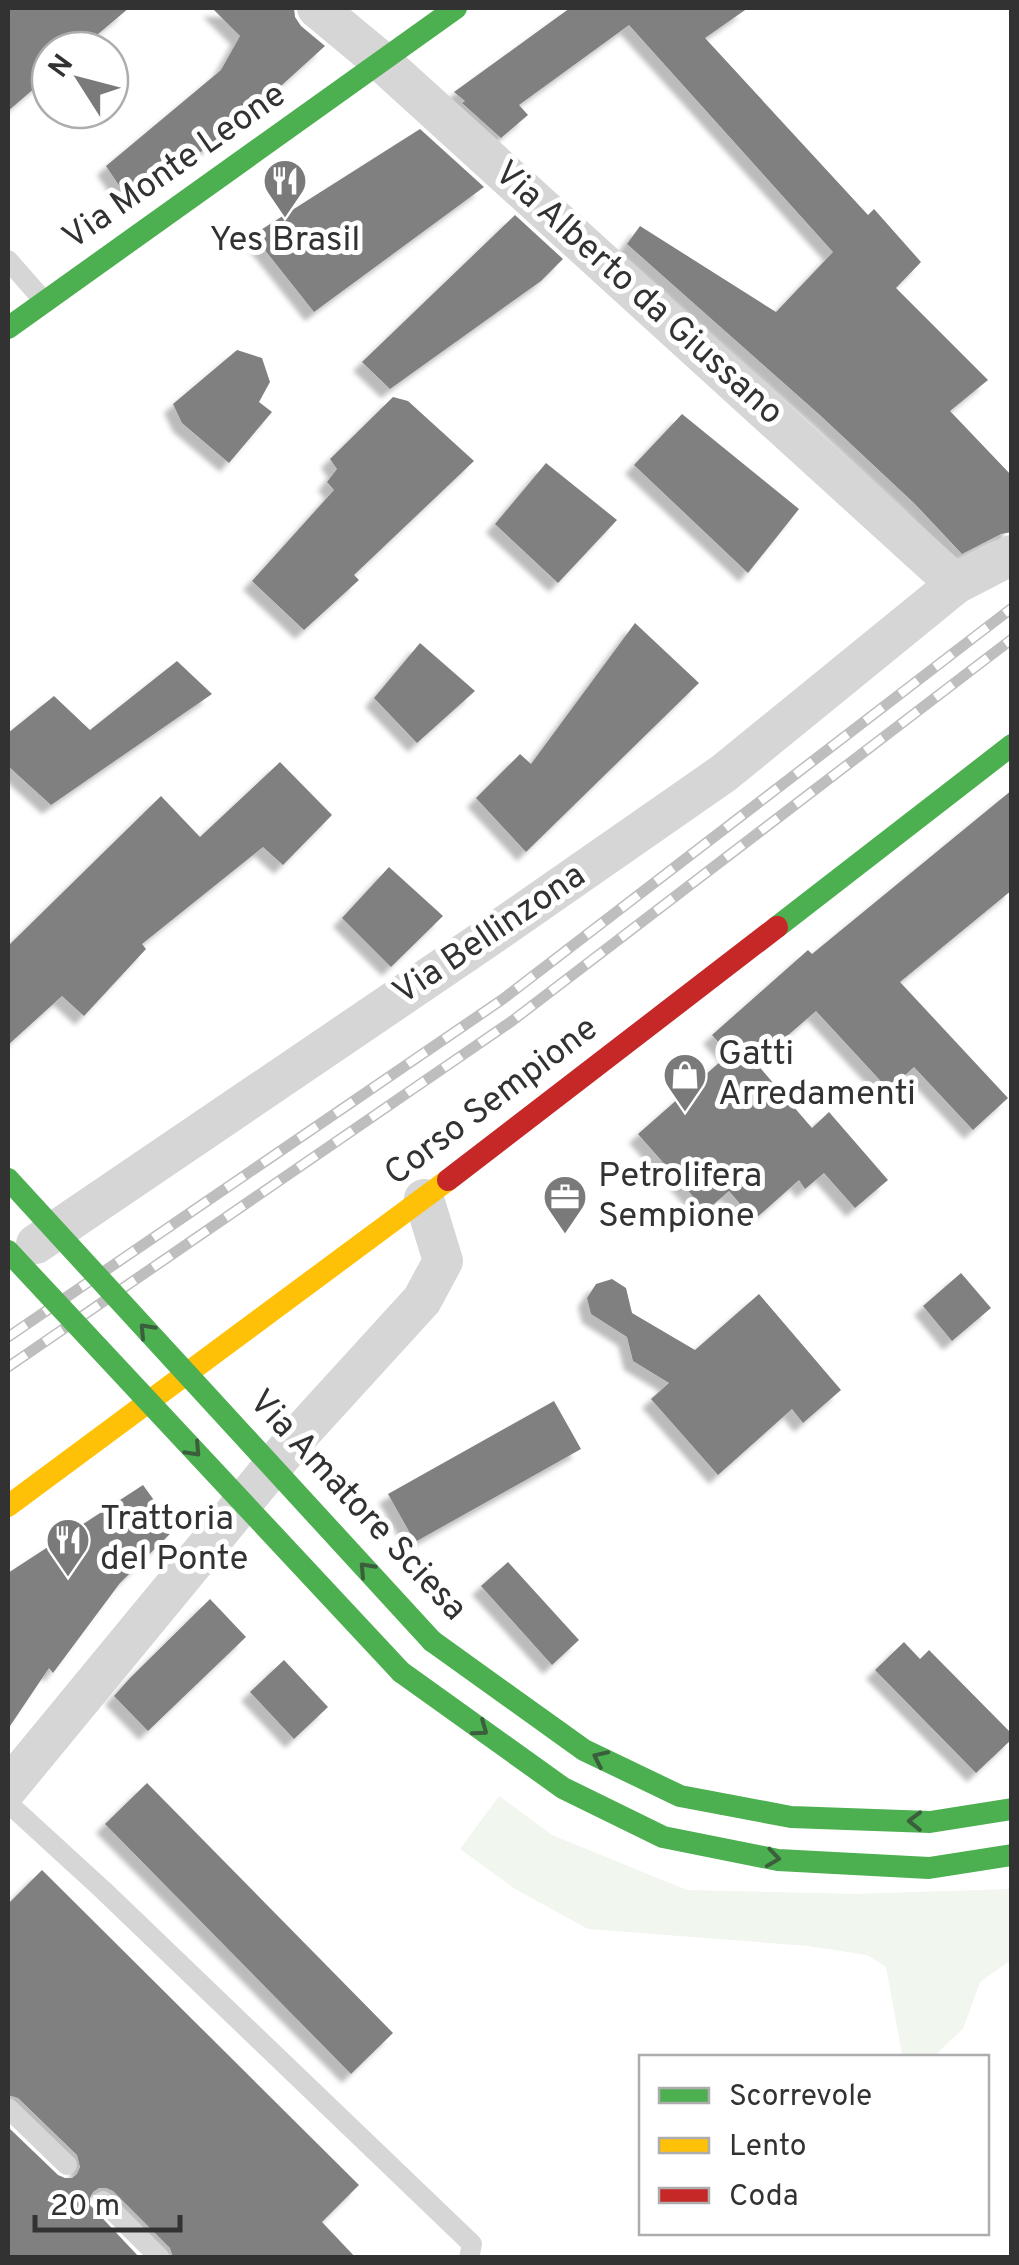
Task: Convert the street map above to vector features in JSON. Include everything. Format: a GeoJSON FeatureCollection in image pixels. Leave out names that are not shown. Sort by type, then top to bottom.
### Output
{"type":"FeatureCollection","features":[{"type":"Feature","properties":{"kind":"street","name":"Via Alberto da Giussano"},"geometry":{"type":"LineString","coordinates":[[317,8],[382,62],[956,584]]}},
{"type":"Feature","properties":{"kind":"street","name":"Via Monte Leone"},"geometry":{"type":"LineString","coordinates":[[8,328],[456,8]]}},
{"type":"Feature","properties":{"kind":"street","name":"Via Bellinzona"},"geometry":{"type":"LineString","coordinates":[[8,1263],[724,773],[956,584],[1012,554]]}},
{"type":"Feature","properties":{"kind":"street","name":"Corso Sempione"},"geometry":{"type":"LineString","coordinates":[[8,1506],[424,1199],[1012,745]]}},
{"type":"Feature","properties":{"kind":"street","name":"Via Amatore Sciesa"},"geometry":{"type":"LineString","coordinates":[[8,1180],[432,1641],[584,1750],[680,1796],[790,1817],[930,1822],[1012,1810]]}},
{"type":"Feature","properties":{"kind":"street"},"geometry":{"type":"LineString","coordinates":[[8,1788],[297,1438],[422,1300],[443,1261],[424,1199]]}},
{"type":"Feature","properties":{"kind":"street"},"geometry":{"type":"LineString","coordinates":[[8,1251],[401,1672],[563,1788],[663,1837],[778,1860],[929,1868],[1012,1856]]}},
{"type":"Feature","properties":{"kind":"lane"},"geometry":{"type":"LineString","coordinates":[[8,260],[44,302]]}},
{"type":"Feature","properties":{"kind":"lane"},"geometry":{"type":"LineString","coordinates":[[8,1803],[472,2244],[469,2258]]}},
{"type":"Feature","properties":{"kind":"lane"},"geometry":{"type":"LineString","coordinates":[[8,2108],[67,2165]]}},
{"type":"Feature","properties":{"kind":"lane"},"geometry":{"type":"LineString","coordinates":[[103,2201],[160,2258]]}},
{"type":"Feature","properties":{"kind":"shaded area"},"geometry":{"type":"Polygon","coordinates":[[[499,1796],[552,1835],[687,1890],[853,1894],[1011,1889],[1011,1960],[980,1982],[963,2029],[935,2055],[906,2055],[902,2054],[886,1967],[867,1955],[808,1946],[588,1929],[515,1889],[460,1849],[499,1796]]]}},
{"type":"Feature","properties":{"kind":"building"},"geometry":{"type":"Polygon","coordinates":[[[8,8],[129,8],[103,30],[30,30],[30,92],[8,111],[8,8]]]}},
{"type":"Feature","properties":{"kind":"building"},"geometry":{"type":"Polygon","coordinates":[[[212,8],[294,8],[301,26],[325,46],[261,104],[264,107],[130,202],[106,166],[221,70],[240,36],[212,8]]]}},
{"type":"Feature","properties":{"kind":"building"},"geometry":{"type":"Polygon","coordinates":[[[570,8],[748,8],[705,38],[868,215],[874,209],[921,262],[896,288],[988,380],[950,411],[1012,476],[1012,532],[962,554],[821,416],[627,244],[640,226],[776,312],[833,252],[629,25],[519,105],[528,115],[501,138],[462,103],[465,101],[454,92],[570,8]]]}},
{"type":"Feature","properties":{"kind":"building"},"geometry":{"type":"Polygon","coordinates":[[[420,129],[484,187],[314,312],[253,235],[420,129]]]}},
{"type":"Feature","properties":{"kind":"building"},"geometry":{"type":"Polygon","coordinates":[[[515,215],[563,259],[541,281],[390,389],[362,362],[515,215]]]}},
{"type":"Feature","properties":{"kind":"building"},"geometry":{"type":"Polygon","coordinates":[[[237,350],[262,358],[270,382],[259,402],[272,412],[229,463],[182,423],[173,404],[237,350]]]}},
{"type":"Feature","properties":{"kind":"building"},"geometry":{"type":"Polygon","coordinates":[[[393,397],[408,401],[474,461],[354,575],[359,580],[304,630],[252,581],[334,490],[327,482],[337,469],[330,459],[393,397]]]}},
{"type":"Feature","properties":{"kind":"building"},"geometry":{"type":"Polygon","coordinates":[[[682,414],[799,509],[748,573],[634,465],[682,414]]]}},
{"type":"Feature","properties":{"kind":"building"},"geometry":{"type":"Polygon","coordinates":[[[546,463],[617,520],[558,583],[495,524],[546,463]]]}},
{"type":"Feature","properties":{"kind":"building"},"geometry":{"type":"Polygon","coordinates":[[[635,623],[699,683],[526,852],[476,798],[520,754],[531,764],[635,623]]]}},
{"type":"Feature","properties":{"kind":"building"},"geometry":{"type":"Polygon","coordinates":[[[420,643],[475,691],[417,743],[374,698],[420,643]]]}},
{"type":"Feature","properties":{"kind":"building"},"geometry":{"type":"Polygon","coordinates":[[[177,661],[212,694],[51,805],[8,766],[8,733],[54,696],[90,730],[177,661]]]}},
{"type":"Feature","properties":{"kind":"building"},"geometry":{"type":"Polygon","coordinates":[[[280,762],[332,815],[283,865],[263,847],[142,944],[146,949],[84,1016],[62,996],[8,1045],[8,946],[161,796],[200,837],[280,762]]]}},
{"type":"Feature","properties":{"kind":"building"},"geometry":{"type":"Polygon","coordinates":[[[1012,790],[1012,890],[900,982],[1008,1098],[973,1130],[914,1067],[889,1090],[816,1011],[756,1063],[812,1128],[829,1112],[888,1180],[855,1208],[824,1173],[805,1189],[799,1180],[754,1220],[729,1191],[706,1211],[638,1134],[729,1054],[712,1035],[808,950],[812,954],[1012,790]]]}},
{"type":"Feature","properties":{"kind":"building"},"geometry":{"type":"Polygon","coordinates":[[[389,867],[443,916],[391,967],[342,918],[389,867]]]}},
{"type":"Feature","properties":{"kind":"building"},"geometry":{"type":"Polygon","coordinates":[[[961,1273],[991,1308],[952,1341],[923,1306],[961,1273]]]}},
{"type":"Feature","properties":{"kind":"building"},"geometry":{"type":"Polygon","coordinates":[[[612,1279],[626,1288],[632,1313],[695,1350],[759,1294],[841,1390],[803,1423],[792,1409],[718,1475],[651,1399],[669,1383],[633,1361],[627,1337],[591,1314],[587,1298],[596,1284],[612,1279]]]}},
{"type":"Feature","properties":{"kind":"building"},"geometry":{"type":"Polygon","coordinates":[[[554,1401],[581,1449],[415,1542],[388,1494],[554,1401]]]}},
{"type":"Feature","properties":{"kind":"building","name":"Trattoria del Ponte"},"geometry":{"type":"Polygon","coordinates":[[[143,1485],[175,1529],[120,1583],[53,1673],[49,1668],[8,1729],[8,1573],[143,1485]]]}},
{"type":"Feature","properties":{"kind":"building"},"geometry":{"type":"Polygon","coordinates":[[[508,1562],[579,1640],[552,1665],[481,1586],[508,1562]]]}},
{"type":"Feature","properties":{"kind":"building"},"geometry":{"type":"Polygon","coordinates":[[[210,1599],[246,1637],[148,1731],[114,1696],[210,1599]]]}},
{"type":"Feature","properties":{"kind":"building"},"geometry":{"type":"Polygon","coordinates":[[[904,1642],[920,1659],[929,1650],[1012,1734],[1012,1739],[976,1773],[875,1670],[904,1642]]]}},
{"type":"Feature","properties":{"kind":"building"},"geometry":{"type":"Polygon","coordinates":[[[284,1660],[328,1707],[294,1739],[250,1692],[284,1660]]]}},
{"type":"Feature","properties":{"kind":"building"},"geometry":{"type":"Polygon","coordinates":[[[147,1783],[393,2033],[351,2074],[105,1824],[147,1783]]]}},
{"type":"Feature","properties":{"kind":"building"},"geometry":{"type":"Polygon","coordinates":[[[42,1870],[359,2185],[322,2222],[356,2258],[173,2258],[170,2248],[113,2191],[99,2188],[93,2192],[90,2205],[140,2258],[8,2258],[8,2127],[58,2175],[72,2178],[80,2167],[77,2155],[18,2098],[8,2095],[8,1904],[42,1870]]]}},
{"type":"Feature","properties":{"kind":"railway"},"geometry":{"type":"LineString","coordinates":[[8,1337],[503,999],[1012,608]]}},
{"type":"Feature","properties":{"kind":"railway"},"geometry":{"type":"LineString","coordinates":[[8,1367],[512,1021],[1012,639]]}},
{"type":"Feature","properties":{"kind":"traffic: fast"},"geometry":{"type":"LineString","coordinates":[[8,328],[456,8]]}},
{"type":"Feature","properties":{"kind":"traffic: fast"},"geometry":{"type":"LineString","coordinates":[[777,927],[1012,745]]}},
{"type":"Feature","properties":{"kind":"traffic: fast"},"geometry":{"type":"LineString","coordinates":[[8,1179],[432,1641]]}},
{"type":"Feature","properties":{"kind":"traffic: fast"},"geometry":{"type":"LineString","coordinates":[[8,1251],[401,1672]]}},
{"type":"Feature","properties":{"kind":"traffic: fast"},"geometry":{"type":"LineString","coordinates":[[432,1641],[584,1750],[680,1796],[791,1817],[930,1822],[1012,1809]]}},
{"type":"Feature","properties":{"kind":"traffic: fast"},"geometry":{"type":"LineString","coordinates":[[401,1672],[563,1788],[663,1837],[778,1860],[929,1868],[1012,1855]]}},
{"type":"Feature","properties":{"kind":"traffic: slow"},"geometry":{"type":"LineString","coordinates":[[8,1506],[448,1180]]}},
{"type":"Feature","properties":{"kind":"traffic: jam"},"geometry":{"type":"LineString","coordinates":[[448,1180],[777,927]]}},
{"type":"Feature","properties":{"kind":"place","name":"Yes Brasil"},"geometry":{"type":"Point","coordinates":[285,219]}},
{"type":"Feature","properties":{"kind":"place","name":"Gatti Arredamenti"},"geometry":{"type":"Point","coordinates":[685,1113]}},
{"type":"Feature","properties":{"kind":"place","name":"Petrolifera Sempione"},"geometry":{"type":"Point","coordinates":[565,1235]}},
{"type":"Feature","properties":{"kind":"place","name":"Trattoria del Ponte"},"geometry":{"type":"Point","coordinates":[68,1578]}}]}
